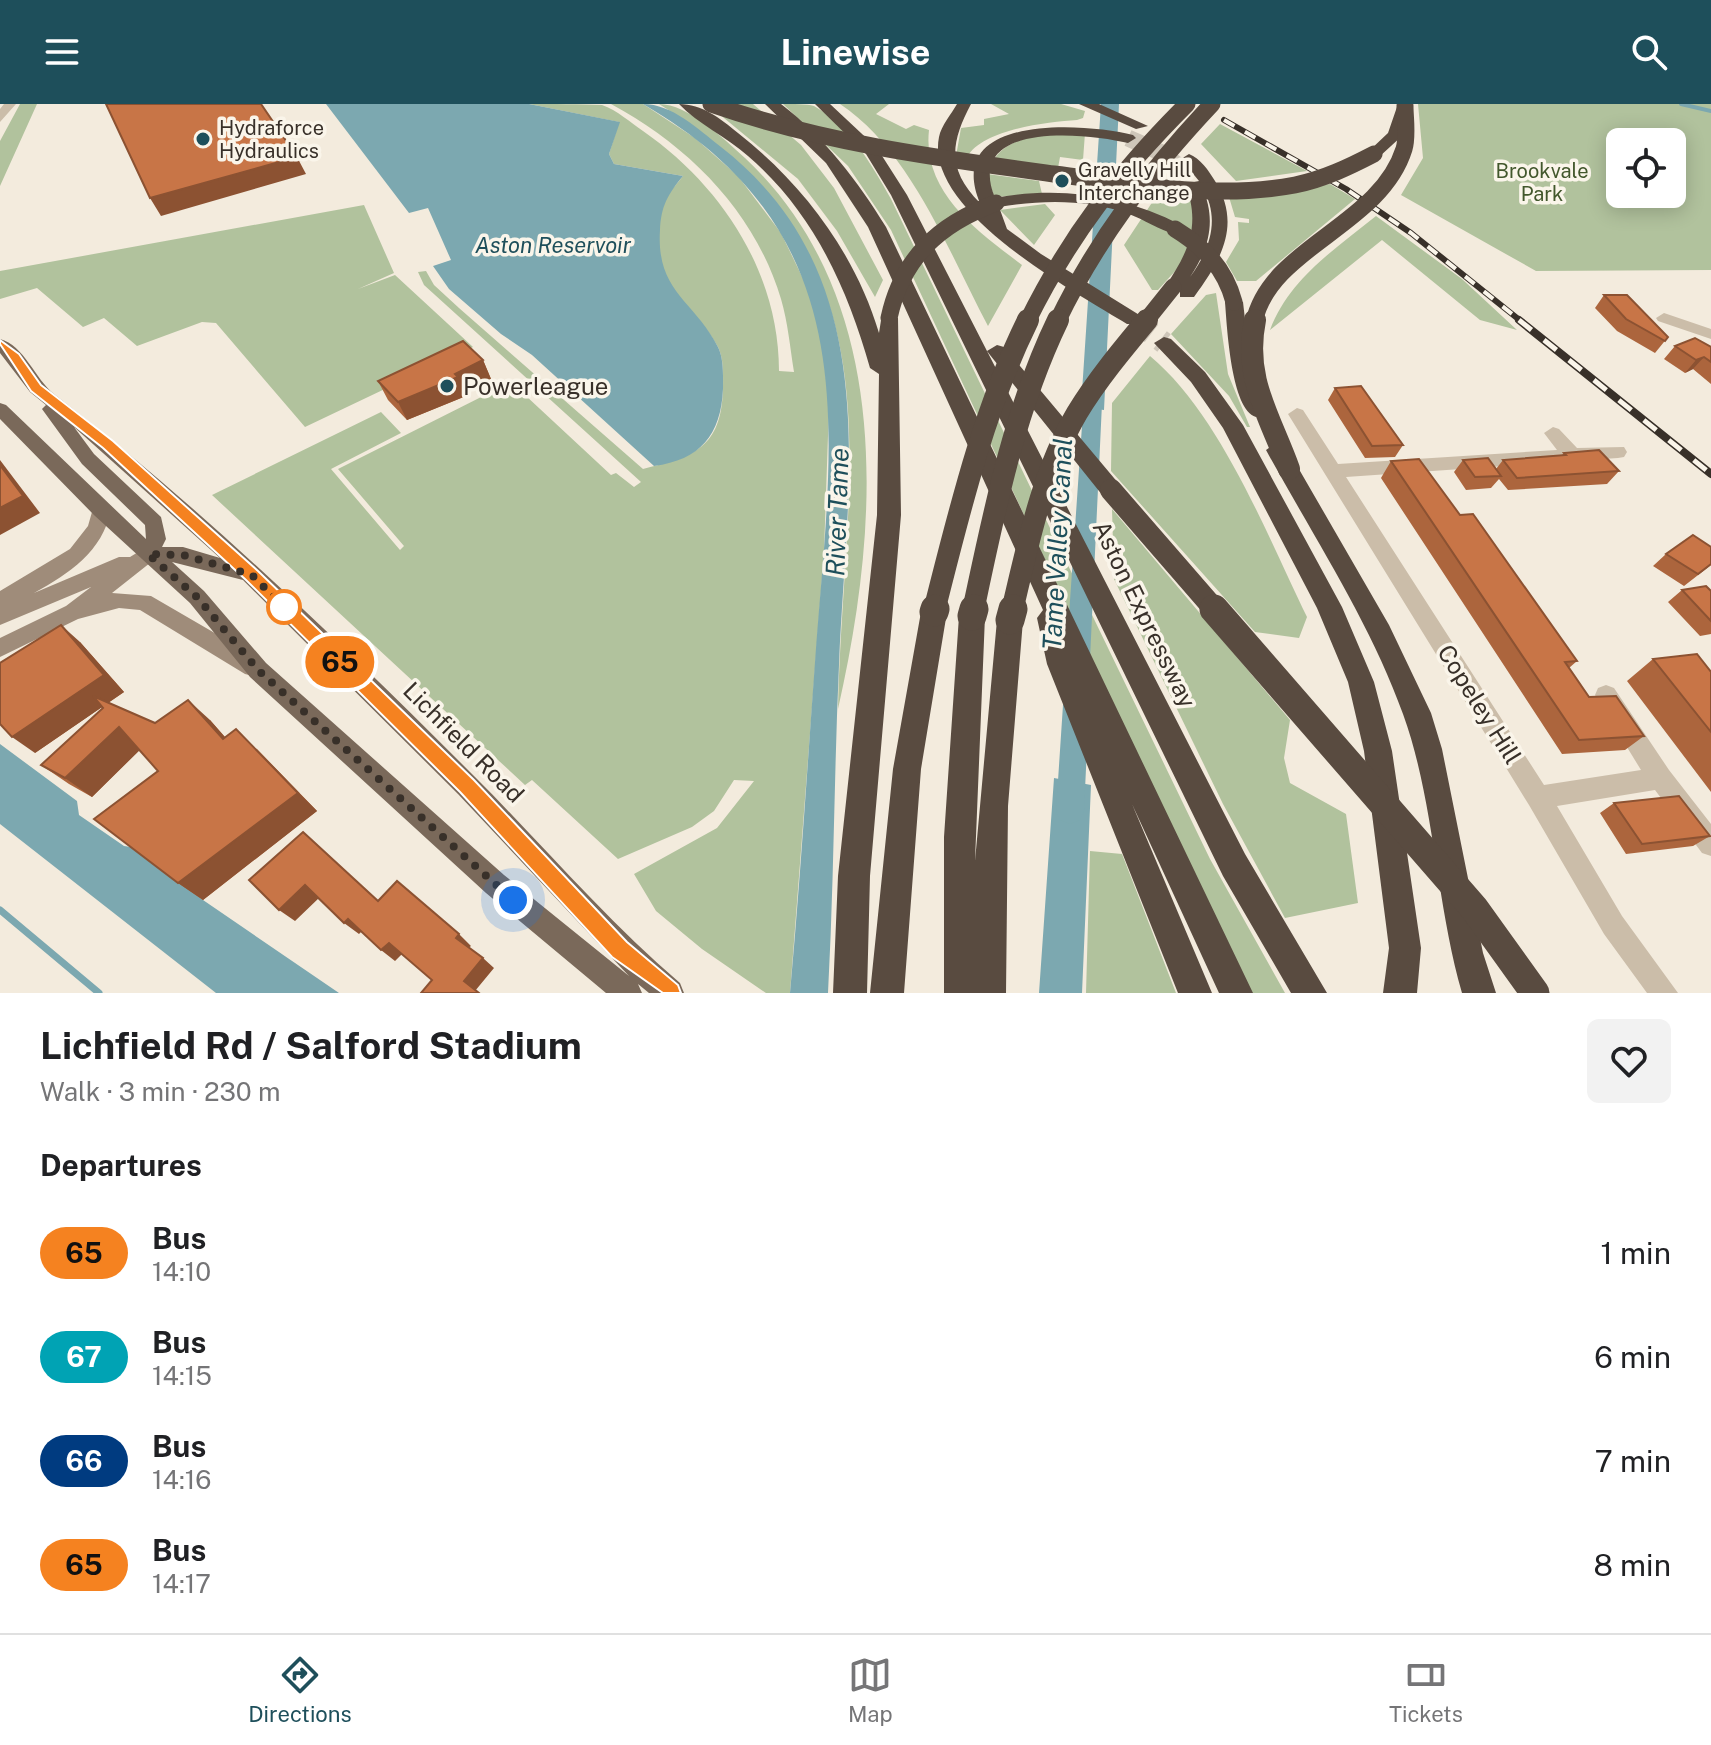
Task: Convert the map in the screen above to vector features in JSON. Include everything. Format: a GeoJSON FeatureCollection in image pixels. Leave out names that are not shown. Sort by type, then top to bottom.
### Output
{"type":"FeatureCollection","features":[{"type":"Feature","properties":{"kind":"highway"},"geometry":{"type":"LineString","coordinates":[[686,104],[725,128],[769,165],[818,222],[842,262],[861,306],[887,401]]}},
{"type":"Feature","properties":{"kind":"highway"},"geometry":{"type":"LineString","coordinates":[[711,104],[791,131],[868,149],[1205,190],[1290,184],[1354,166],[1391,140],[1405,105]]}},
{"type":"Feature","properties":{"kind":"highway"},"geometry":{"type":"LineString","coordinates":[[772,104],[807,132],[857,190],[891,253],[1044,588],[1236,993]]}},
{"type":"Feature","properties":{"kind":"highway","name":"Aston Expressway"},"geometry":{"type":"LineString","coordinates":[[822,104],[872,151],[930,254],[1234,865],[1310,993]]}},
{"type":"Feature","properties":{"kind":"highway"},"geometry":{"type":"LineString","coordinates":[[964,104],[949,128],[946,147],[950,172],[959,190],[981,216],[1003,233],[1128,316]]}},
{"type":"Feature","properties":{"kind":"highway"},"geometry":{"type":"LineString","coordinates":[[1086,104],[1141,126]]}},
{"type":"Feature","properties":{"kind":"highway"},"geometry":{"type":"LineString","coordinates":[[887,993],[907,769],[931,627],[964,492],[993,397],[1020,331],[1076,231],[1121,172],[1187,104]]}},
{"type":"Feature","properties":{"kind":"highway"},"geometry":{"type":"LineString","coordinates":[[961,993],[959,824],[972,616],[996,498],[1020,410],[1047,339],[1099,238],[1160,156],[1212,104]]}},
{"type":"Feature","properties":{"kind":"highway"},"geometry":{"type":"LineString","coordinates":[[1289,469],[1252,372],[1250,340],[1257,309],[1265,293],[1284,272],[1360,212],[1386,187],[1406,148],[1409,126],[1405,105]]}},
{"type":"Feature","properties":{"kind":"highway"},"geometry":{"type":"LineString","coordinates":[[1003,233],[984,192],[981,173],[989,156],[1008,141],[1036,132],[1070,129],[1128,138]]}},
{"type":"Feature","properties":{"kind":"highway"},"geometry":{"type":"LineString","coordinates":[[989,993],[994,750],[1010,620],[1051,466],[1093,388],[1131,343],[1214,257],[1222,230],[1217,200],[1189,168]]}},
{"type":"Feature","properties":{"kind":"highway"},"geometry":{"type":"LineString","coordinates":[[850,993],[854,876],[889,515],[887,401],[892,299],[903,273],[927,240],[957,218],[996,203],[1048,197],[1096,201],[1134,210],[1169,225],[1216,262],[1233,295],[1238,354],[1249,392],[1265,429],[1398,668],[1417,713],[1428,749],[1467,953],[1479,993]]}},
{"type":"Feature","properties":{"kind":"highway"},"geometry":{"type":"LineString","coordinates":[[930,254],[979,326],[1111,490],[1474,908],[1535,993]]}},
{"type":"Feature","properties":{"kind":"highway"},"geometry":{"type":"LineString","coordinates":[[1164,343],[1198,377],[1232,425],[1329,607],[1361,682],[1378,751],[1405,948],[1400,993]]}},
{"type":"Feature","properties":{"kind":"highway"},"geometry":{"type":"LineString","coordinates":[[1044,588],[1060,664],[1195,993]]}},
{"type":"Feature","properties":{"kind":"main road","name":"Lichfield Road"},"geometry":{"type":"LineString","coordinates":[[0,344],[15,357],[36,388],[108,445],[252,575],[467,786],[620,950],[670,993]]}},
{"type":"Feature","properties":{"kind":"main road"},"geometry":{"type":"LineString","coordinates":[[0,648],[73,612],[148,554],[156,539],[154,522],[88,459],[36,388]]}},
{"type":"Feature","properties":{"kind":"main road"},"geometry":{"type":"LineString","coordinates":[[0,409],[101,510],[197,597],[258,670],[495,884],[628,993]]}},
{"type":"Feature","properties":{"kind":"main road"},"geometry":{"type":"LineString","coordinates":[[0,601],[57,569],[85,546],[97,530],[101,510]]}},
{"type":"Feature","properties":{"kind":"main road"},"geometry":{"type":"LineString","coordinates":[[0,616],[148,554],[183,555],[252,575]]}},
{"type":"Feature","properties":{"kind":"main road"},"geometry":{"type":"LineString","coordinates":[[73,612],[119,600],[144,602],[258,670]]}},
{"type":"Feature","properties":{"kind":"street"},"geometry":{"type":"LineString","coordinates":[[0,118],[10,104]]}},
{"type":"Feature","properties":{"kind":"street"},"geometry":{"type":"LineString","coordinates":[[1664,318],[1711,334]]}},
{"type":"Feature","properties":{"kind":"street","name":"Copeley Hill"},"geometry":{"type":"LineString","coordinates":[[1297,414],[1538,797],[1613,925],[1664,993]]}},
{"type":"Feature","properties":{"kind":"street"},"geometry":{"type":"LineString","coordinates":[[1553,433],[1572,455]]}},
{"type":"Feature","properties":{"kind":"street"},"geometry":{"type":"LineString","coordinates":[[1333,471],[1618,452]]}},
{"type":"Feature","properties":{"kind":"street"},"geometry":{"type":"LineString","coordinates":[[1606,695],[1660,778],[1711,844]]}},
{"type":"Feature","properties":{"kind":"street"},"geometry":{"type":"LineString","coordinates":[[1538,797],[1660,778]]}},
{"type":"Feature","properties":{"kind":"green space"},"geometry":{"type":"Polygon","coordinates":[[[20,104],[37,104],[0,186],[0,141],[20,104]]]}},
{"type":"Feature","properties":{"kind":"green space"},"geometry":{"type":"Polygon","coordinates":[[[529,104],[608,107],[672,153],[698,178],[721,205],[757,266],[769,300],[779,371],[794,372],[787,326],[769,267],[754,238],[716,185],[692,161],[640,121],[611,104],[643,104],[695,138],[738,176],[781,233],[810,293],[822,341],[829,407],[824,552],[790,993],[766,993],[702,949],[656,911],[634,874],[717,828],[754,781],[734,780],[714,811],[692,827],[618,859],[532,780],[525,785],[212,495],[381,412],[401,433],[331,469],[400,550],[404,546],[338,469],[511,382],[611,475],[616,473],[634,487],[641,482],[424,285],[418,272],[426,271],[434,285],[459,308],[643,469],[691,454],[711,437],[721,409],[723,373],[720,352],[711,336],[677,295],[663,273],[658,255],[662,206],[683,176],[614,164],[609,154],[619,122],[529,104]]]}},
{"type":"Feature","properties":{"kind":"green space"},"geometry":{"type":"Polygon","coordinates":[[[659,104],[682,110],[716,133],[745,158],[794,215],[829,278],[851,346],[864,417],[867,491],[862,565],[838,709],[849,450],[844,372],[827,298],[793,229],[739,164],[659,104]]]}},
{"type":"Feature","properties":{"kind":"green space"},"geometry":{"type":"Polygon","coordinates":[[[707,104],[753,104],[801,145],[834,188],[883,280],[875,297],[837,231],[798,179],[707,104]]]}},
{"type":"Feature","properties":{"kind":"green space"},"geometry":{"type":"Polygon","coordinates":[[[783,104],[814,106],[827,114],[859,147],[884,186],[1210,859],[1285,993],[1252,993],[1215,924],[891,230],[848,166],[783,104]]]}},
{"type":"Feature","properties":{"kind":"green space"},"geometry":{"type":"Polygon","coordinates":[[[840,104],[889,104],[876,114],[906,129],[914,125],[929,130],[929,153],[944,192],[988,239],[1022,265],[988,326],[943,236],[908,176],[888,148],[840,104]]]}},
{"type":"Feature","properties":{"kind":"green space"},"geometry":{"type":"Polygon","coordinates":[[[991,104],[1061,104],[1085,111],[1083,118],[1077,120],[1033,125],[1001,134],[975,147],[967,157],[956,156],[961,128],[984,125],[984,119],[1009,114],[991,104]]]}},
{"type":"Feature","properties":{"kind":"green space","name":"Brookvale Park"},"geometry":{"type":"Polygon","coordinates":[[[1418,104],[1711,104],[1711,270],[1536,271],[1401,195],[1423,158],[1418,104]]]}},
{"type":"Feature","properties":{"kind":"green space"},"geometry":{"type":"Polygon","coordinates":[[[1220,124],[1307,171],[1236,181],[1201,144],[1220,124]]]}},
{"type":"Feature","properties":{"kind":"green space"},"geometry":{"type":"Polygon","coordinates":[[[1085,133],[1083,160],[1060,157],[1058,168],[993,161],[1010,145],[1034,136],[1085,133]]]}},
{"type":"Feature","properties":{"kind":"green space"},"geometry":{"type":"Polygon","coordinates":[[[987,174],[1039,181],[1042,194],[994,197],[987,174]]]}},
{"type":"Feature","properties":{"kind":"green space"},"geometry":{"type":"Polygon","coordinates":[[[1330,184],[1355,199],[1256,281],[1237,281],[1226,262],[1239,240],[1238,222],[1249,223],[1249,219],[1235,217],[1229,197],[1330,184]]]}},
{"type":"Feature","properties":{"kind":"green space"},"geometry":{"type":"Polygon","coordinates":[[[1157,195],[1194,197],[1197,206],[1186,259],[1158,290],[1152,290],[1124,245],[1157,195]]]}},
{"type":"Feature","properties":{"kind":"green space"},"geometry":{"type":"Polygon","coordinates":[[[1045,204],[1055,215],[1034,245],[1000,210],[1045,204]]]}},
{"type":"Feature","properties":{"kind":"green space"},"geometry":{"type":"Polygon","coordinates":[[[364,205],[394,273],[358,289],[395,275],[473,347],[305,427],[216,323],[202,322],[137,346],[104,318],[83,327],[37,288],[0,299],[0,271],[364,205]]]}},
{"type":"Feature","properties":{"kind":"green space"},"geometry":{"type":"Polygon","coordinates":[[[1376,216],[1462,279],[1517,330],[1480,320],[1382,240],[1270,330],[1301,280],[1376,216]]]}},
{"type":"Feature","properties":{"kind":"green space"},"geometry":{"type":"Polygon","coordinates":[[[1216,293],[1228,374],[1250,427],[1247,427],[1229,396],[1171,334],[1206,295],[1216,293]]]}},
{"type":"Feature","properties":{"kind":"green space"},"geometry":{"type":"Polygon","coordinates":[[[1150,356],[1198,410],[1240,478],[1307,617],[1299,638],[1255,632],[1111,471],[1112,403],[1150,356]]]}},
{"type":"Feature","properties":{"kind":"green space"},"geometry":{"type":"Polygon","coordinates":[[[1112,509],[1290,720],[1284,758],[1290,783],[1346,814],[1358,903],[1285,918],[1223,804],[1114,579],[1112,509]]]}},
{"type":"Feature","properties":{"kind":"green space"},"geometry":{"type":"Polygon","coordinates":[[[1090,851],[1122,854],[1176,993],[1086,993],[1090,851]]]}},
{"type":"Feature","properties":{"kind":"water","name":"Aston Reservoir"},"geometry":{"type":"Polygon","coordinates":[[[326,104],[529,104],[620,122],[609,154],[614,164],[683,176],[664,207],[660,251],[670,282],[708,331],[721,357],[721,405],[718,420],[705,442],[684,458],[654,466],[532,355],[501,334],[449,289],[433,266],[451,260],[428,208],[409,213],[326,104]]]}},
{"type":"Feature","properties":{"kind":"water","name":"River Tame"},"geometry":{"type":"Polygon","coordinates":[[[643,104],[664,108],[694,125],[775,199],[811,257],[834,320],[846,386],[849,455],[828,993],[790,993],[827,498],[828,421],[821,348],[803,279],[769,216],[717,157],[643,104]]]}},
{"type":"Feature","properties":{"kind":"water"},"geometry":{"type":"Polygon","coordinates":[[[1101,104],[1119,104],[1104,410],[1081,407],[1101,104]]]}},
{"type":"Feature","properties":{"kind":"water"},"geometry":{"type":"Polygon","coordinates":[[[0,744],[77,801],[79,815],[124,846],[137,848],[203,900],[339,993],[216,993],[0,824],[0,744]]]}},
{"type":"Feature","properties":{"kind":"water"},"geometry":{"type":"Polygon","coordinates":[[[1054,778],[1091,785],[1082,993],[1039,993],[1054,778]]]}},
{"type":"Feature","properties":{"kind":"building","name":"Hydraforce Hydraulics"},"geometry":{"type":"Polygon","coordinates":[[[106,104],[261,104],[297,157],[150,198],[106,104]]]}},
{"type":"Feature","properties":{"kind":"building"},"geometry":{"type":"Polygon","coordinates":[[[1604,295],[1627,295],[1668,337],[1665,341],[1626,319],[1604,295]]]}},
{"type":"Feature","properties":{"kind":"building"},"geometry":{"type":"Polygon","coordinates":[[[1695,338],[1711,347],[1711,362],[1704,357],[1696,360],[1675,346],[1695,338]]]}},
{"type":"Feature","properties":{"kind":"building"},"geometry":{"type":"Polygon","coordinates":[[[463,341],[483,360],[455,374],[458,377],[398,402],[378,381],[463,341]]]}},
{"type":"Feature","properties":{"kind":"building"},"geometry":{"type":"Polygon","coordinates":[[[1361,386],[1403,445],[1372,446],[1335,388],[1361,386]]]}},
{"type":"Feature","properties":{"kind":"building"},"geometry":{"type":"Polygon","coordinates":[[[1599,450],[1619,471],[1517,478],[1503,460],[1566,455],[1564,453],[1599,450]]]}},
{"type":"Feature","properties":{"kind":"building"},"geometry":{"type":"Polygon","coordinates":[[[1488,458],[1501,476],[1475,477],[1463,460],[1488,458]]]}},
{"type":"Feature","properties":{"kind":"building"},"geometry":{"type":"Polygon","coordinates":[[[1419,459],[1460,515],[1473,514],[1577,661],[1565,662],[1589,697],[1616,696],[1644,736],[1579,740],[1391,461],[1419,459]]]}},
{"type":"Feature","properties":{"kind":"building"},"geometry":{"type":"Polygon","coordinates":[[[0,465],[23,496],[0,508],[0,465]]]}},
{"type":"Feature","properties":{"kind":"building"},"geometry":{"type":"Polygon","coordinates":[[[1693,535],[1711,547],[1711,564],[1698,574],[1666,554],[1693,535]]]}},
{"type":"Feature","properties":{"kind":"building"},"geometry":{"type":"Polygon","coordinates":[[[1706,586],[1711,591],[1711,621],[1682,590],[1706,586]]]}},
{"type":"Feature","properties":{"kind":"building"},"geometry":{"type":"Polygon","coordinates":[[[61,625],[104,675],[12,737],[0,724],[0,663],[61,625]]]}},
{"type":"Feature","properties":{"kind":"building"},"geometry":{"type":"Polygon","coordinates":[[[1697,654],[1711,672],[1711,732],[1653,659],[1697,654]]]}},
{"type":"Feature","properties":{"kind":"building"},"geometry":{"type":"Polygon","coordinates":[[[93,696],[155,723],[188,700],[223,739],[236,729],[298,793],[178,883],[94,819],[158,771],[119,727],[65,778],[41,765],[103,708],[93,696]]]}},
{"type":"Feature","properties":{"kind":"building"},"geometry":{"type":"Polygon","coordinates":[[[1679,796],[1710,836],[1642,844],[1614,803],[1679,796]]]}},
{"type":"Feature","properties":{"kind":"building"},"geometry":{"type":"Polygon","coordinates":[[[303,832],[378,901],[397,881],[459,934],[456,938],[483,958],[464,981],[479,993],[421,993],[432,980],[389,943],[381,950],[348,919],[344,923],[305,885],[279,910],[249,880],[303,832]]]}},
{"type":"Feature","properties":{"kind":"waterway"},"geometry":{"type":"LineString","coordinates":[[1681,104],[1711,111]]}},
{"type":"Feature","properties":{"kind":"waterway","name":"Tame Valley Canal"},"geometry":{"type":"LineString","coordinates":[[1078,659],[1094,382]]}},
{"type":"Feature","properties":{"kind":"waterway","name":"Tame Valley Canal"},"geometry":{"type":"LineString","coordinates":[[1070,811],[1076,705]]}},
{"type":"Feature","properties":{"kind":"waterway"},"geometry":{"type":"LineString","coordinates":[[0,910],[99,993]]}},
{"type":"Feature","properties":{"kind":"tunnel"},"geometry":{"type":"LineString","coordinates":[[1128,138],[1162,153],[1181,168]]}},
{"type":"Feature","properties":{"kind":"tunnel"},"geometry":{"type":"LineString","coordinates":[[1137,322],[1134,320],[1164,343]]}},
{"type":"Feature","properties":{"kind":"railway"},"geometry":{"type":"LineString","coordinates":[[1224,120],[1346,189],[1411,233],[1522,322]]}},
{"type":"Feature","properties":{"kind":"railway"},"geometry":{"type":"LineString","coordinates":[[1519,320],[1711,474]]}},
{"type":"Feature","properties":{"kind":"bus line","name":"65"},"geometry":{"type":"LineString","coordinates":[[0,344],[15,357],[36,388],[108,445],[252,575],[467,786],[574,897],[620,950],[670,993]]}},
{"type":"Feature","properties":{"kind":"place","name":"Hydraforce Hydraulics"},"geometry":{"type":"Point","coordinates":[203,139]}},
{"type":"Feature","properties":{"kind":"place","name":"Gravelly Hill Interchange"},"geometry":{"type":"Point","coordinates":[1062,181]}},
{"type":"Feature","properties":{"kind":"place","name":"Powerleague"},"geometry":{"type":"Point","coordinates":[447,386]}},
{"type":"Feature","properties":{"kind":"route"},"geometry":{"type":"LineString","coordinates":[[284,607],[252,575],[183,555],[148,554],[197,597],[258,670],[513,900]]}}]}
